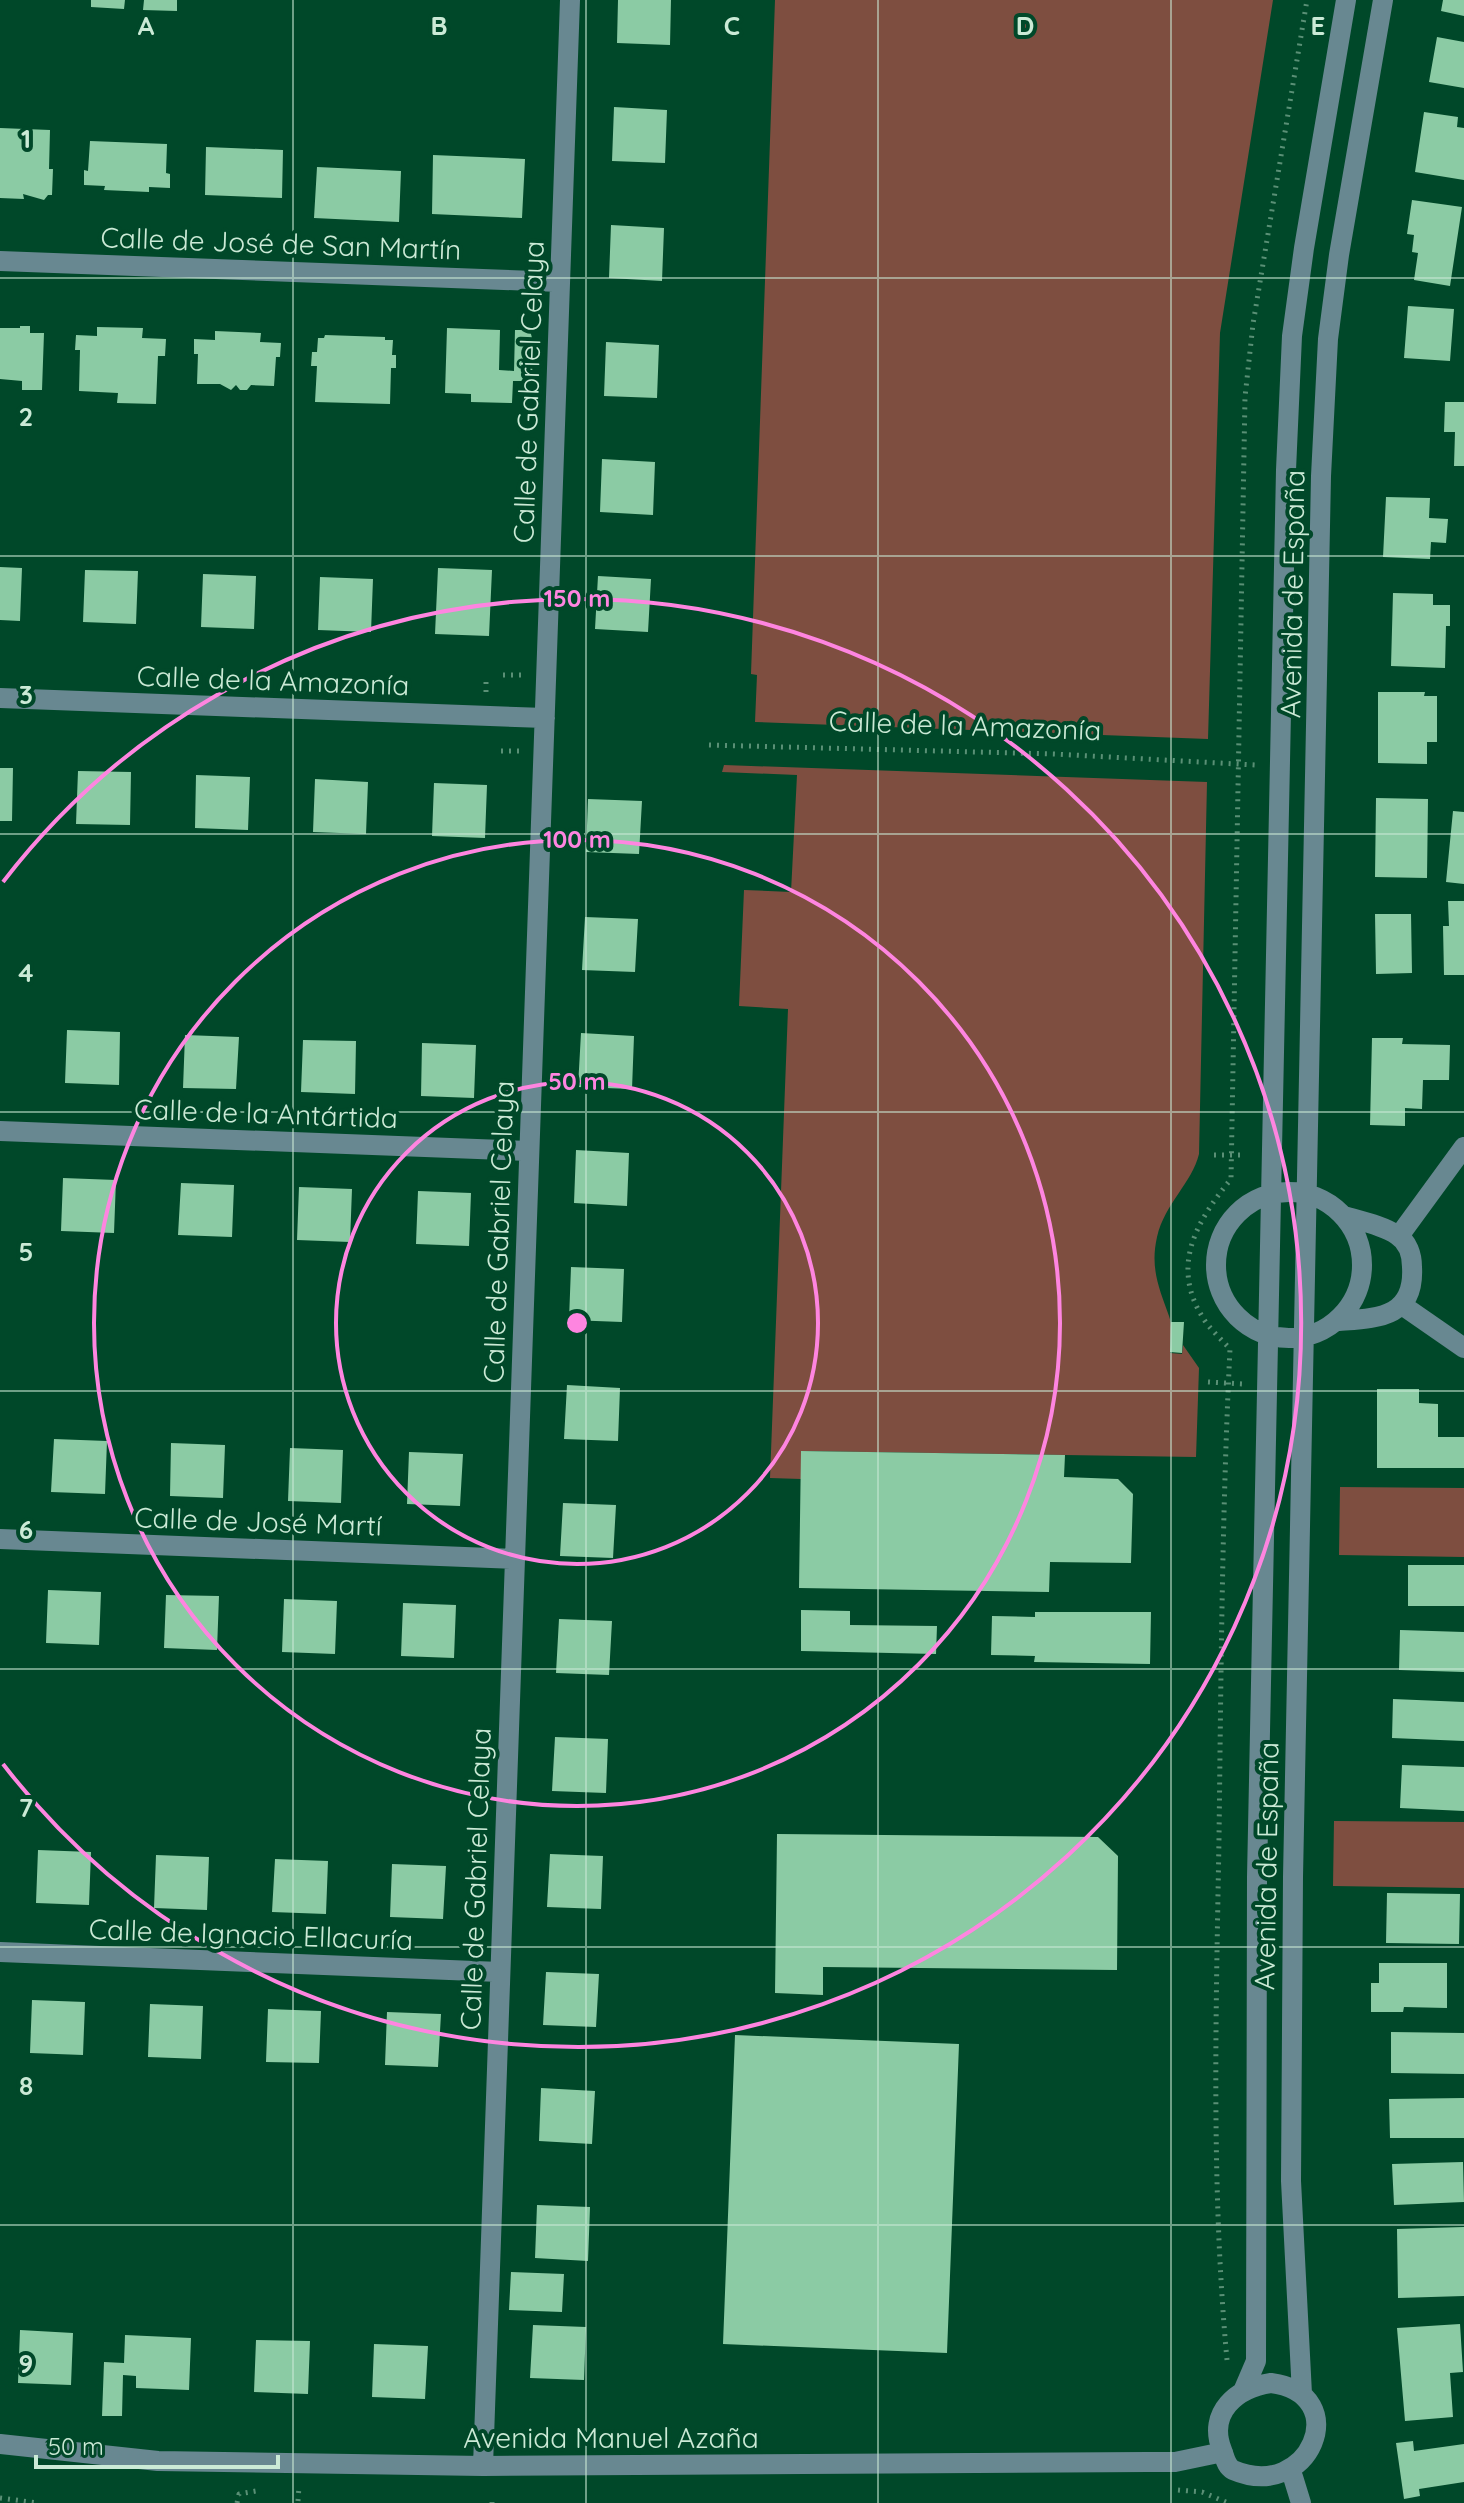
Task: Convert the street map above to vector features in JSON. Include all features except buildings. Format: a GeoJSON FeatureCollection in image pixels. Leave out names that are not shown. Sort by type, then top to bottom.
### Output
{"type":"FeatureCollection","features":[{"type":"Feature","properties":{"kind":"street","name":"Calle de Gabriel Celaya"},"geometry":{"type":"LineString","coordinates":[[483,2466],[570,0]]}},
{"type":"Feature","properties":{"kind":"street","name":"Avenida de España"},"geometry":{"type":"LineString","coordinates":[[1244,2389],[1256,2361],[1257,1877],[1285,501],[1292,336],[1346,0]]}},
{"type":"Feature","properties":{"kind":"street","name":"Avenida de España"},"geometry":{"type":"LineString","coordinates":[[1302,2394],[1291,2181],[1293,1877],[1321,476],[1328,339],[1339,255],[1383,0]]}},
{"type":"Feature","properties":{"kind":"street","name":"Calle de José de San Martín"},"geometry":{"type":"LineString","coordinates":[[0,261],[560,282]]}},
{"type":"Feature","properties":{"kind":"street","name":"Calle de la Amazonía"},"geometry":{"type":"LineString","coordinates":[[0,698],[545,718]]}},
{"type":"Feature","properties":{"kind":"street","name":"Calle de la Antártida"},"geometry":{"type":"LineString","coordinates":[[0,1131],[529,1151]]}},
{"type":"Feature","properties":{"kind":"street"},"geometry":{"type":"LineString","coordinates":[[1399,1236],[1464,1147]]}},
{"type":"Feature","properties":{"kind":"street"},"geometry":{"type":"LineString","coordinates":[[1271,1192],[1306,1193],[1327,1202],[1344,1216],[1357,1236],[1362,1258],[1361,1281],[1353,1302],[1339,1321],[1322,1332],[1303,1339],[1268,1337],[1249,1327],[1229,1308],[1216,1279],[1216,1253],[1225,1229],[1243,1208],[1271,1192]]}},
{"type":"Feature","properties":{"kind":"street"},"geometry":{"type":"LineString","coordinates":[[1339,1321],[1377,1318],[1390,1313],[1402,1305],[1411,1285],[1412,1258],[1399,1236],[1344,1216]]}},
{"type":"Feature","properties":{"kind":"street"},"geometry":{"type":"LineString","coordinates":[[1402,1305],[1464,1348]]}},
{"type":"Feature","properties":{"kind":"street","name":"Calle de José Martí"},"geometry":{"type":"LineString","coordinates":[[0,1539],[515,1559]]}},
{"type":"Feature","properties":{"kind":"street","name":"Calle de Ignacio Ellacuría"},"geometry":{"type":"LineString","coordinates":[[0,1952],[500,1972]]}},
{"type":"Feature","properties":{"kind":"street"},"geometry":{"type":"LineString","coordinates":[[1271,2383],[1287,2385],[1302,2394],[1311,2405],[1315,2437],[1309,2456],[1293,2477],[1251,2481],[1228,2468],[1219,2443],[1219,2421],[1228,2403],[1244,2389],[1271,2383]]}},
{"type":"Feature","properties":{"kind":"street","name":"Avenida Manuel Azaña"},"geometry":{"type":"LineString","coordinates":[[0,2444],[158,2461],[483,2466],[1175,2462],[1223,2452]]}},
{"type":"Feature","properties":{"kind":"street"},"geometry":{"type":"LineString","coordinates":[[1293,2477],[1301,2503]]}},
{"type":"Feature","properties":{"kind":"path"},"geometry":{"type":"LineString","coordinates":[[1228,2370],[1220,2288],[1215,2068],[1230,1349],[1204,1320],[1190,1285],[1189,1245],[1207,1209],[1231,1179],[1245,397],[1253,324],[1307,0]]}},
{"type":"Feature","properties":{"kind":"path","name":"Calle de la Amazonía"},"geometry":{"type":"LineString","coordinates":[[709,745],[1054,754],[1219,765]]}},
{"type":"Feature","properties":{"kind":"path"},"geometry":{"type":"LineString","coordinates":[[0,2498],[38,2503]]}},
{"type":"Feature","properties":{"kind":"shaded area"},"geometry":{"type":"Polygon","coordinates":[[[775,0],[1273,0],[1220,333],[1208,739],[755,722],[757,675],[751,674],[775,0]]]}},
{"type":"Feature","properties":{"kind":"shaded area"},"geometry":{"type":"Polygon","coordinates":[[[724,765],[1207,782],[1199,1154],[1161,1225],[1155,1248],[1155,1268],[1170,1320],[1170,1353],[1182,1354],[1183,1345],[1199,1368],[1196,1457],[802,1451],[801,1479],[770,1478],[788,1009],[739,1006],[744,890],[791,892],[797,775],[722,772],[724,765]]]}},
{"type":"Feature","properties":{"kind":"shaded area"},"geometry":{"type":"Polygon","coordinates":[[[1340,1487],[1464,1488],[1464,1557],[1339,1555],[1340,1487]]]}},
{"type":"Feature","properties":{"kind":"shaded area"},"geometry":{"type":"Polygon","coordinates":[[[1334,1821],[1464,1822],[1464,1888],[1333,1886],[1334,1821]]]}}]}
